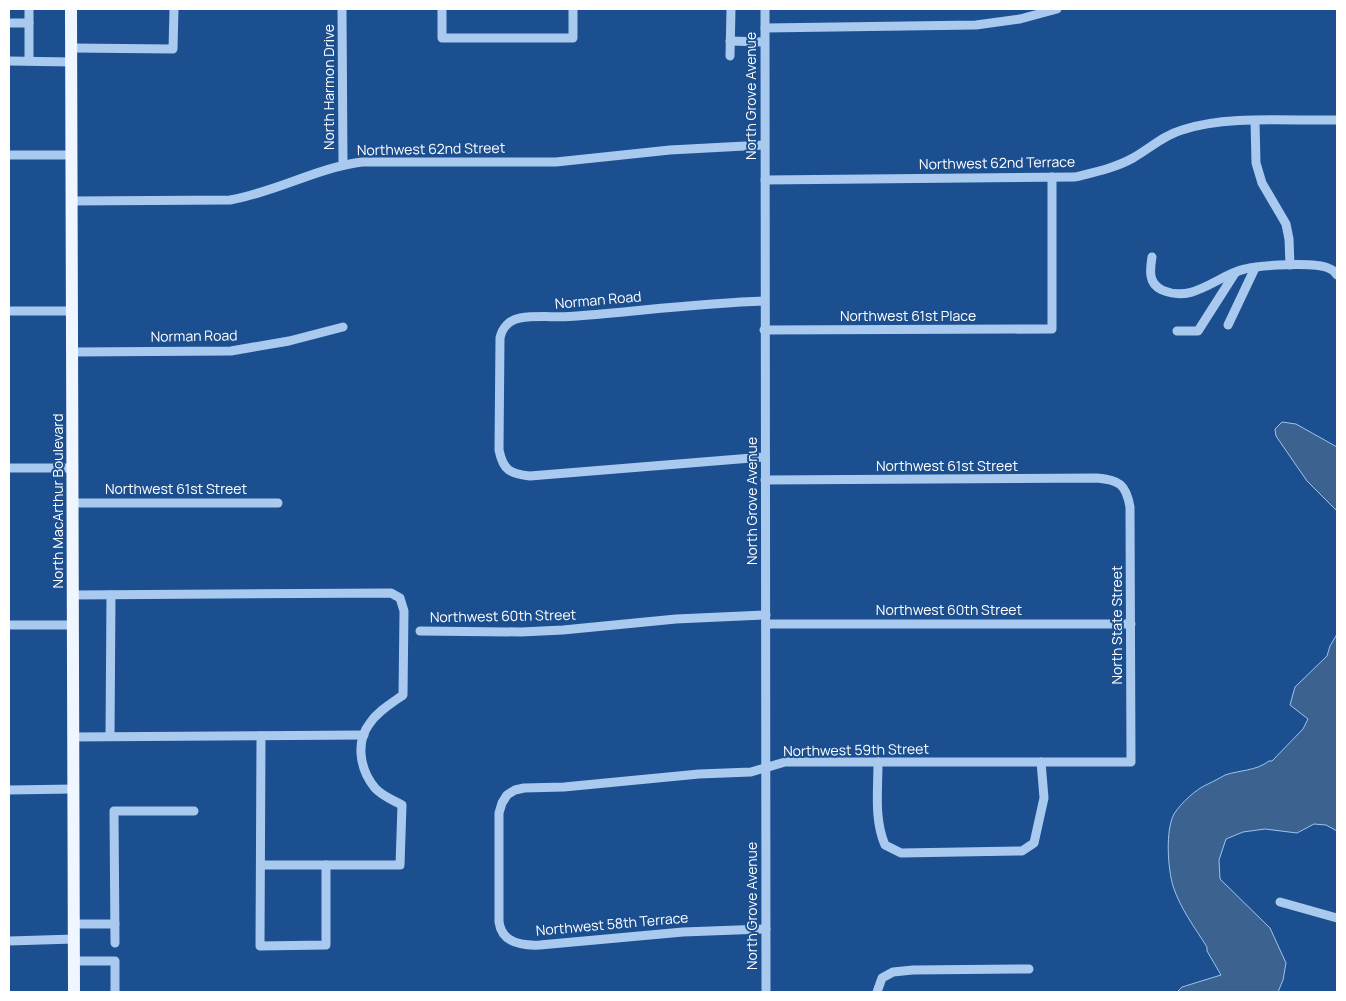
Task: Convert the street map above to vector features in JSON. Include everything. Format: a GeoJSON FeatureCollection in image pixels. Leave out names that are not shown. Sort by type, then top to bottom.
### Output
{"type":"FeatureCollection","features":[{"type":"Feature","properties":{"kind":"main road","name":"North MacArthur Boulevard"},"geometry":{"type":"LineString","coordinates":[[72,9],[74,992]]}},
{"type":"Feature","properties":{"kind":"street"},"geometry":{"type":"LineString","coordinates":[[29,9],[30,61]]}},
{"type":"Feature","properties":{"kind":"street"},"geometry":{"type":"LineString","coordinates":[[72,48],[173,49],[174,9]]}},
{"type":"Feature","properties":{"kind":"street","name":"North Harmon Drive"},"geometry":{"type":"LineString","coordinates":[[342,9],[343,164]]}},
{"type":"Feature","properties":{"kind":"street"},"geometry":{"type":"LineString","coordinates":[[442,9],[442,38],[573,38],[573,9]]}},
{"type":"Feature","properties":{"kind":"street"},"geometry":{"type":"LineString","coordinates":[[730,56],[731,9]]}},
{"type":"Feature","properties":{"kind":"street","name":"North Grove Avenue"},"geometry":{"type":"LineString","coordinates":[[765,9],[766,992]]}},
{"type":"Feature","properties":{"kind":"street"},"geometry":{"type":"LineString","coordinates":[[765,28],[976,26],[1020,19],[1054,9]]}},
{"type":"Feature","properties":{"kind":"street"},"geometry":{"type":"LineString","coordinates":[[9,23],[29,23]]}},
{"type":"Feature","properties":{"kind":"street"},"geometry":{"type":"LineString","coordinates":[[730,41],[764,42]]}},
{"type":"Feature","properties":{"kind":"street"},"geometry":{"type":"LineString","coordinates":[[9,61],[72,62]]}},
{"type":"Feature","properties":{"kind":"street","name":"Northwest 62nd Terrace"},"geometry":{"type":"LineString","coordinates":[[765,180],[1075,177],[1115,166],[1179,130],[1194,126],[1215,122],[1337,120]]}},
{"type":"Feature","properties":{"kind":"street"},"geometry":{"type":"LineString","coordinates":[[1255,121],[1256,163],[1262,184],[1286,224],[1289,239],[1290,265]]}},
{"type":"Feature","properties":{"kind":"street","name":"Northwest 62nd Street"},"geometry":{"type":"LineString","coordinates":[[72,201],[230,200],[253,196],[343,164],[362,162],[556,162],[670,150],[764,146]]}},
{"type":"Feature","properties":{"kind":"street"},"geometry":{"type":"LineString","coordinates":[[9,156],[72,155]]}},
{"type":"Feature","properties":{"kind":"street","name":"Northwest 61st Place"},"geometry":{"type":"LineString","coordinates":[[764,330],[1052,329],[1052,177]]}},
{"type":"Feature","properties":{"kind":"street"},"geometry":{"type":"LineString","coordinates":[[1152,257],[1151,278],[1156,287],[1168,292],[1181,293],[1198,290],[1244,269],[1290,265],[1322,266],[1328,267],[1337,275]]}},
{"type":"Feature","properties":{"kind":"street"},"geometry":{"type":"LineString","coordinates":[[1228,325],[1255,268]]}},
{"type":"Feature","properties":{"kind":"street"},"geometry":{"type":"LineString","coordinates":[[1177,331],[1198,331],[1235,273]]}},
{"type":"Feature","properties":{"kind":"street","name":"Norman Road"},"geometry":{"type":"LineString","coordinates":[[764,301],[717,302],[576,317],[519,318],[508,323],[502,330],[500,338],[499,450],[501,462],[509,471],[518,475],[530,476],[765,456]]}},
{"type":"Feature","properties":{"kind":"street"},"geometry":{"type":"LineString","coordinates":[[9,312],[72,311]]}},
{"type":"Feature","properties":{"kind":"street","name":"Norman Road"},"geometry":{"type":"LineString","coordinates":[[73,352],[231,351],[290,341],[343,327]]}},
{"type":"Feature","properties":{"kind":"street"},"geometry":{"type":"LineString","coordinates":[[9,468],[72,468]]}},
{"type":"Feature","properties":{"kind":"street","name":"Northwest 61st Street"},"geometry":{"type":"LineString","coordinates":[[765,480],[1097,478],[1117,482],[1125,489]]}},
{"type":"Feature","properties":{"kind":"street","name":"North State Street"},"geometry":{"type":"LineString","coordinates":[[1125,489],[1130,507],[1132,762]]}},
{"type":"Feature","properties":{"kind":"street","name":"Northwest 61st Street"},"geometry":{"type":"LineString","coordinates":[[72,503],[278,504]]}},
{"type":"Feature","properties":{"kind":"street"},"geometry":{"type":"LineString","coordinates":[[73,595],[391,593],[400,598],[404,611],[403,695],[370,722],[364,735],[361,752],[362,764],[367,776],[376,788],[385,796],[402,805],[400,865],[261,865]]}},
{"type":"Feature","properties":{"kind":"street"},"geometry":{"type":"LineString","coordinates":[[110,595],[110,736]]}},
{"type":"Feature","properties":{"kind":"street","name":"Northwest 60th Street"},"geometry":{"type":"LineString","coordinates":[[420,631],[521,632],[563,630],[676,618],[1131,624]]}},
{"type":"Feature","properties":{"kind":"street"},"geometry":{"type":"LineString","coordinates":[[9,625],[73,625]]}},
{"type":"Feature","properties":{"kind":"street"},"geometry":{"type":"LineString","coordinates":[[73,737],[364,735]]}},
{"type":"Feature","properties":{"kind":"street"},"geometry":{"type":"LineString","coordinates":[[261,736],[260,946],[326,945],[326,865]]}},
{"type":"Feature","properties":{"kind":"street","name":"Northwest 59th Street"},"geometry":{"type":"LineString","coordinates":[[499,866],[499,813],[502,803],[507,795],[515,790],[524,788],[564,787],[699,774],[751,772],[785,762],[1132,762]]}},
{"type":"Feature","properties":{"kind":"street"},"geometry":{"type":"LineString","coordinates":[[878,762],[878,819],[879,832],[884,845],[901,853],[933,854],[1022,851],[1034,843],[1044,798],[1041,762]]}},
{"type":"Feature","properties":{"kind":"street"},"geometry":{"type":"LineString","coordinates":[[9,790],[73,789]]}},
{"type":"Feature","properties":{"kind":"street"},"geometry":{"type":"LineString","coordinates":[[115,942],[114,811],[194,811]]}},
{"type":"Feature","properties":{"kind":"street","name":"Northwest 58th Terrace"},"geometry":{"type":"LineString","coordinates":[[499,866],[501,931],[505,936],[518,944],[540,945],[683,932],[766,929]]}},
{"type":"Feature","properties":{"kind":"street"},"geometry":{"type":"LineString","coordinates":[[1280,902],[1337,918]]}},
{"type":"Feature","properties":{"kind":"street"},"geometry":{"type":"LineString","coordinates":[[74,924],[114,924]]}},
{"type":"Feature","properties":{"kind":"street"},"geometry":{"type":"LineString","coordinates":[[9,940],[74,939]]}},
{"type":"Feature","properties":{"kind":"street"},"geometry":{"type":"LineString","coordinates":[[74,961],[115,961],[115,992]]}},
{"type":"Feature","properties":{"kind":"street"},"geometry":{"type":"LineString","coordinates":[[877,992],[882,978],[893,972],[1029,968]]}},
{"type":"Feature","properties":{"kind":"water"},"geometry":{"type":"Polygon","coordinates":[[[1282,422],[1296,424],[1337,447],[1337,511],[1307,481],[1276,436],[1275,429],[1282,422]]]}},
{"type":"Feature","properties":{"kind":"water"},"geometry":{"type":"Polygon","coordinates":[[[1337,634],[1337,831],[1326,825],[1314,824],[1297,833],[1265,829],[1243,832],[1226,839],[1219,860],[1220,879],[1270,928],[1286,963],[1283,980],[1278,992],[1177,992],[1182,987],[1221,975],[1207,951],[1207,947],[1184,910],[1173,886],[1168,840],[1174,814],[1189,797],[1203,786],[1225,775],[1253,769],[1272,761],[1303,729],[1308,719],[1290,705],[1295,687],[1327,656],[1337,634]]]}}]}
